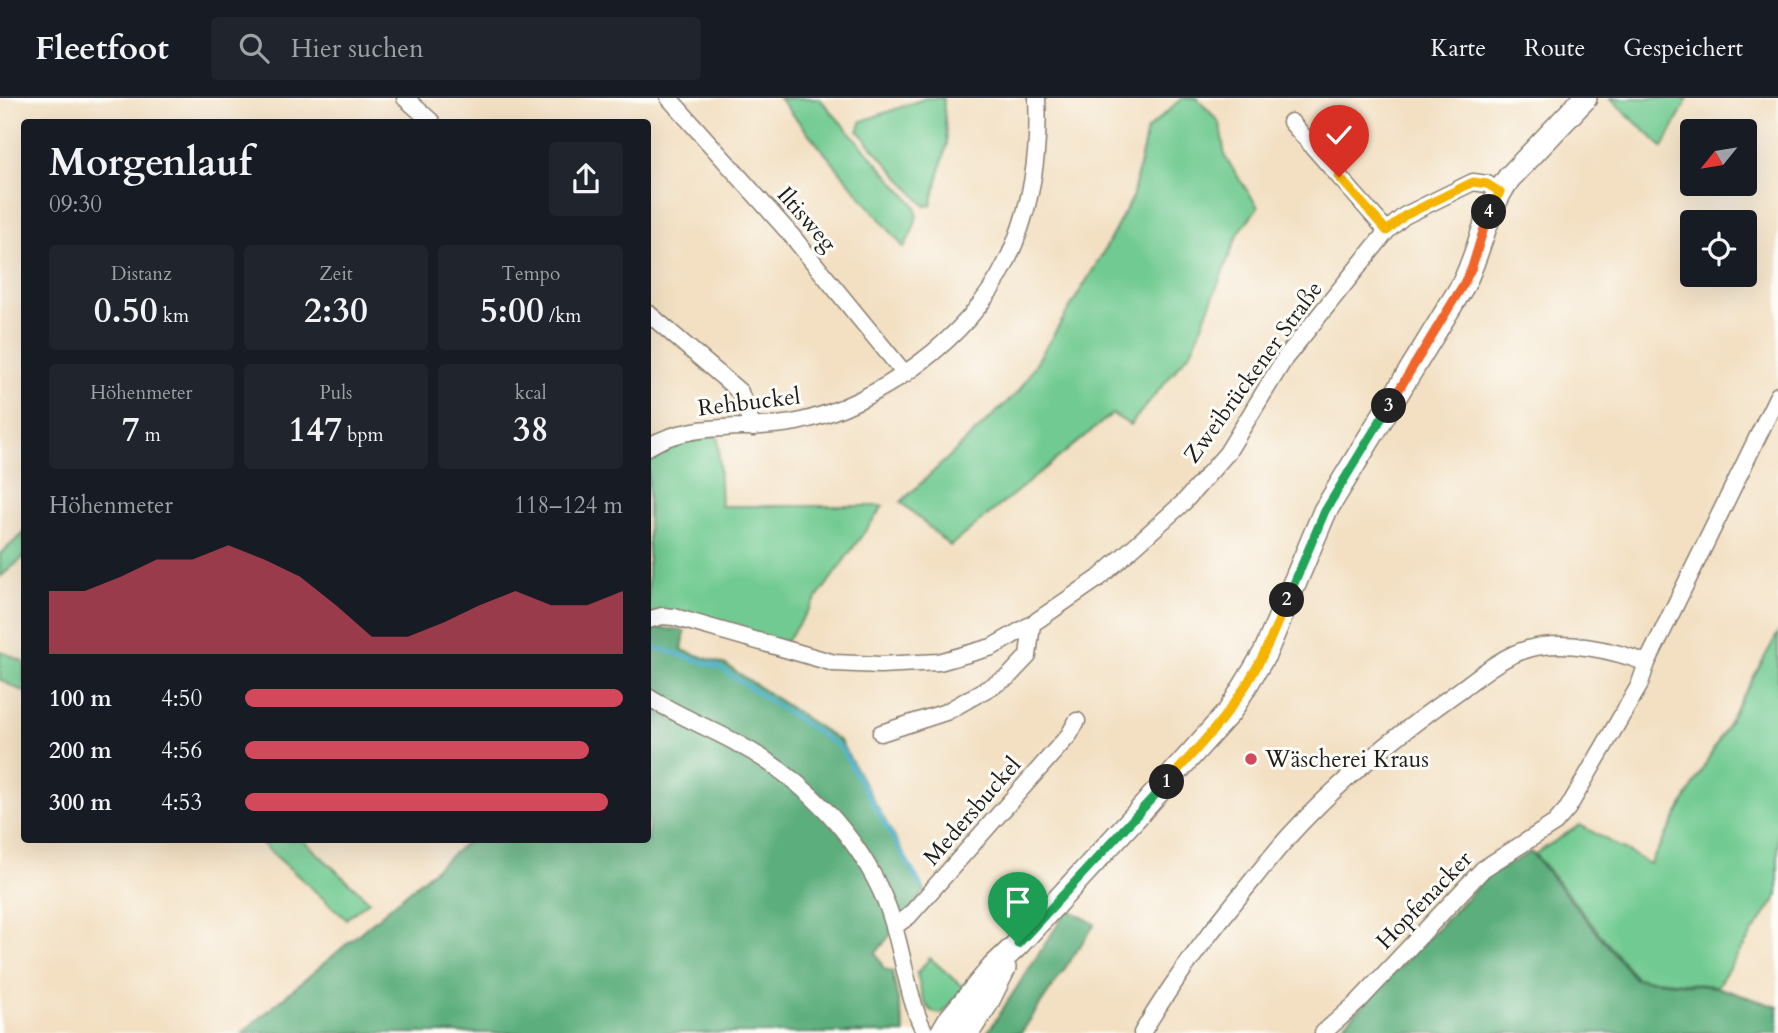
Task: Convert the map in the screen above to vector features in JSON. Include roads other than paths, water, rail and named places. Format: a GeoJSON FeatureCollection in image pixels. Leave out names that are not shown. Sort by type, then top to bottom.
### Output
{"type":"FeatureCollection","features":[{"type":"Feature","properties":{"kind":"street"},"geometry":{"type":"LineString","coordinates":[[405,98],[429,119]]}},
{"type":"Feature","properties":{"kind":"street","name":"Iltisweg"},"geometry":{"type":"LineString","coordinates":[[669,98],[792,236],[905,373]]}},
{"type":"Feature","properties":{"kind":"street","name":"Rehbuckel"},"geometry":{"type":"LineString","coordinates":[[651,446],[675,435],[701,429],[753,428],[827,414],[863,399],[932,354],[975,309],[1005,266],[1018,237],[1033,177],[1039,131],[1037,98]]}},
{"type":"Feature","properties":{"kind":"street"},"geometry":{"type":"LineString","coordinates":[[942,1033],[981,982],[1230,711],[1265,653],[1325,511],[1467,276],[1483,236],[1488,215],[1500,192],[1509,178],[1583,99]]}},
{"type":"Feature","properties":{"kind":"street"},"geometry":{"type":"LineString","coordinates":[[1291,122],[1387,231]]}},
{"type":"Feature","properties":{"kind":"street","name":"Zweibrückener Straße"},"geometry":{"type":"LineString","coordinates":[[651,619],[674,617],[834,663],[880,665],[939,662],[992,647],[1032,624],[1098,578],[1184,502],[1227,453],[1285,358],[1387,231],[1404,216],[1473,182],[1487,184],[1500,192]]}},
{"type":"Feature","properties":{"kind":"street"},"geometry":{"type":"LineString","coordinates":[[651,316],[740,392],[753,428]]}},
{"type":"Feature","properties":{"kind":"street","name":"Hopfenacker"},"geometry":{"type":"LineString","coordinates":[[1324,1033],[1358,1002],[1483,869],[1555,823],[1568,808],[1639,686],[1647,663],[1778,395]]}},
{"type":"Feature","properties":{"kind":"street"},"geometry":{"type":"LineString","coordinates":[[881,733],[946,712],[1008,677],[1028,656],[1032,624]]}},
{"type":"Feature","properties":{"kind":"street"},"geometry":{"type":"LineString","coordinates":[[1142,1033],[1203,941],[1293,833],[1362,766],[1439,705],[1491,668],[1527,649],[1566,644],[1632,657],[1647,663]]}},
{"type":"Feature","properties":{"kind":"street"},"geometry":{"type":"LineString","coordinates":[[651,699],[757,754],[802,786],[825,809],[866,860],[895,926],[918,1019],[925,1033]]}},
{"type":"Feature","properties":{"kind":"street","name":"Medersbuckel"},"geometry":{"type":"LineString","coordinates":[[895,926],[909,916],[1069,735],[1077,721]]}},
{"type":"Feature","properties":{"kind":"street"},"geometry":{"type":"LineString","coordinates":[[967,1033],[1018,944]]}},
{"type":"Feature","properties":{"kind":"waterway"},"geometry":{"type":"LineString","coordinates":[[652,646],[719,667],[841,748],[921,886]]}},
{"type":"Feature","properties":{"kind":"place","name":"Wäscherei Kraus"},"geometry":{"type":"Point","coordinates":[1251,759]}}]}
